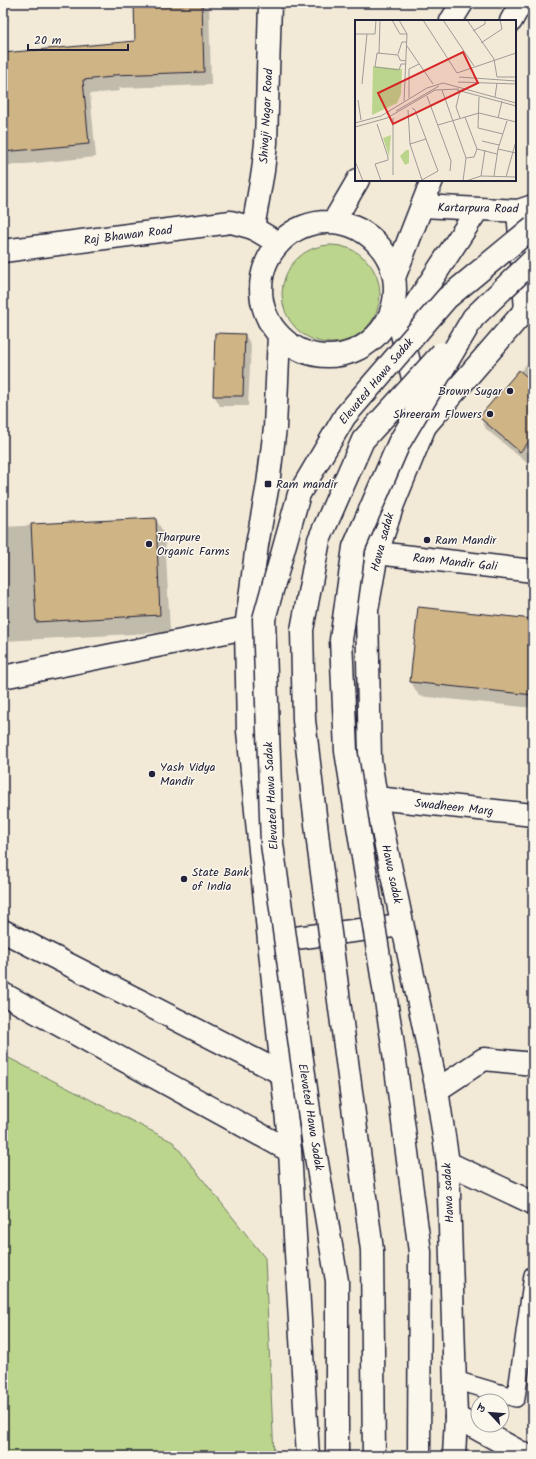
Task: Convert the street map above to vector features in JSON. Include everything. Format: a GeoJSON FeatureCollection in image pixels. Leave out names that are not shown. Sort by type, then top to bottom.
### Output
{"type":"FeatureCollection","features":[{"type":"Feature","properties":{"kind":"main road","name":"Shivaji Nagar Road"},"geometry":{"type":"LineString","coordinates":[[253,228],[263,171],[266,143],[270,3]]}},
{"type":"Feature","properties":{"kind":"main road"},"geometry":{"type":"LineString","coordinates":[[453,20],[462,3]]}},
{"type":"Feature","properties":{"kind":"main road"},"geometry":{"type":"LineString","coordinates":[[512,20],[521,3]]}},
{"type":"Feature","properties":{"kind":"main road"},"geometry":{"type":"LineString","coordinates":[[334,221],[357,181]]}},
{"type":"Feature","properties":{"kind":"main road"},"geometry":{"type":"LineString","coordinates":[[395,275],[432,181]]}},
{"type":"Feature","properties":{"kind":"main road","name":"Kartarpura Road"},"geometry":{"type":"LineString","coordinates":[[422,206],[478,209],[526,208]]}},
{"type":"Feature","properties":{"kind":"main road"},"geometry":{"type":"LineString","coordinates":[[526,208],[531,309]]}},
{"type":"Feature","properties":{"kind":"main road"},"geometry":{"type":"LineString","coordinates":[[400,328],[478,209]]}},
{"type":"Feature","properties":{"kind":"main road"},"geometry":{"type":"LineString","coordinates":[[334,221],[355,226],[373,238],[387,254],[395,275],[394,302],[389,318],[377,336],[360,349],[338,355],[317,355],[296,348],[279,335],[268,319],[262,299],[262,279],[267,260],[278,244],[294,230],[313,222],[334,221]]}},
{"type":"Feature","properties":{"kind":"main road","name":"Raj Bhawan Road"},"geometry":{"type":"LineString","coordinates":[[3,251],[231,222],[253,228],[278,244]]}},
{"type":"Feature","properties":{"kind":"main road","name":"Elevated Hawa Sadak"},"geometry":{"type":"LineString","coordinates":[[337,1456],[337,1281],[314,1139],[272,844],[264,620],[298,494],[345,416],[447,298],[533,227]]}},
{"type":"Feature","properties":{"kind":"main road"},"geometry":{"type":"LineString","coordinates":[[374,1456],[372,1250],[319,850],[304,720],[302,630],[319,540],[363,440],[473,318],[533,260]]}},
{"type":"Feature","properties":{"kind":"main road"},"geometry":{"type":"LineString","coordinates":[[394,302],[425,426]]}},
{"type":"Feature","properties":{"kind":"main road","name":"Hawa sadak"},"geometry":{"type":"LineString","coordinates":[[454,1456],[456,1417],[448,1163],[436,1090],[376,798],[370,760],[367,610],[376,553],[393,504],[425,426],[531,309]]}},
{"type":"Feature","properties":{"kind":"main road"},"geometry":{"type":"LineString","coordinates":[[419,1456],[420,1252],[392,1038],[346,751],[341,640],[354,547],[400,443],[473,318]]}},
{"type":"Feature","properties":{"kind":"main road"},"geometry":{"type":"LineString","coordinates":[[279,335],[275,428],[246,628],[248,731],[290,1151],[308,1456]]}},
{"type":"Feature","properties":{"kind":"main road","name":"Ram Mandir Gali"},"geometry":{"type":"LineString","coordinates":[[376,553],[533,571]]}},
{"type":"Feature","properties":{"kind":"main road"},"geometry":{"type":"LineString","coordinates":[[3,677],[246,628]]}},
{"type":"Feature","properties":{"kind":"main road","name":"Swadheen Marg"},"geometry":{"type":"LineString","coordinates":[[376,798],[533,815]]}},
{"type":"Feature","properties":{"kind":"main road"},"geometry":{"type":"LineString","coordinates":[[270,941],[402,925]]}},
{"type":"Feature","properties":{"kind":"main road"},"geometry":{"type":"LineString","coordinates":[[3,931],[283,1074]]}},
{"type":"Feature","properties":{"kind":"main road"},"geometry":{"type":"LineString","coordinates":[[3,994],[290,1151]]}},
{"type":"Feature","properties":{"kind":"main road"},"geometry":{"type":"LineString","coordinates":[[436,1090],[484,1059],[533,1064]]}},
{"type":"Feature","properties":{"kind":"main road"},"geometry":{"type":"LineString","coordinates":[[448,1163],[533,1203]]}},
{"type":"Feature","properties":{"kind":"main road"},"geometry":{"type":"LineString","coordinates":[[456,1417],[527,1456]]}},
{"type":"Feature","properties":{"kind":"lane"},"geometry":{"type":"LineString","coordinates":[[455,1380],[516,1398],[533,1275]]}},
{"type":"Feature","properties":{"kind":"green space"},"geometry":{"type":"Polygon","coordinates":[[[331,245],[350,249],[365,260],[376,275],[380,294],[376,313],[365,328],[350,339],[331,343],[312,339],[297,328],[286,313],[282,294],[286,275],[297,260],[312,249],[331,245]]]}},
{"type":"Feature","properties":{"kind":"green space"},"geometry":{"type":"Polygon","coordinates":[[[3,1055],[173,1142],[265,1258],[274,1456],[3,1456],[3,1055]]]}},
{"type":"Feature","properties":{"kind":"building"},"geometry":{"type":"Polygon","coordinates":[[[134,3],[202,3],[204,72],[112,75],[112,77],[83,80],[89,144],[3,152],[3,53],[135,41],[134,3]]]}},
{"type":"Feature","properties":{"kind":"building"},"geometry":{"type":"Polygon","coordinates":[[[215,333],[245,334],[243,396],[213,396],[215,333]]]}},
{"type":"Feature","properties":{"kind":"building"},"geometry":{"type":"Polygon","coordinates":[[[519,370],[533,382],[533,437],[520,452],[479,417],[519,370]]]}},
{"type":"Feature","properties":{"kind":"building"},"geometry":{"type":"Polygon","coordinates":[[[156,518],[160,615],[36,622],[31,524],[156,518]]]}},
{"type":"Feature","properties":{"kind":"building"},"geometry":{"type":"Polygon","coordinates":[[[418,607],[533,619],[533,695],[410,682],[418,607]]]}},
{"type":"Feature","properties":{"kind":"place","name":"Brown Sugar"},"geometry":{"type":"Point","coordinates":[510,391]}},
{"type":"Feature","properties":{"kind":"place","name":"Shreeram Flowers"},"geometry":{"type":"Point","coordinates":[490,414]}},
{"type":"Feature","properties":{"kind":"place","name":"Ram mandir"},"geometry":{"type":"Point","coordinates":[268,484]}},
{"type":"Feature","properties":{"kind":"place","name":"Ram Mandir"},"geometry":{"type":"Point","coordinates":[427,540]}},
{"type":"Feature","properties":{"kind":"place","name":"Tharpure Organic Farms"},"geometry":{"type":"Point","coordinates":[149,544]}},
{"type":"Feature","properties":{"kind":"place","name":"Yash Vidya Mandir"},"geometry":{"type":"Point","coordinates":[152,774]}},
{"type":"Feature","properties":{"kind":"place","name":"State Bank of India"},"geometry":{"type":"Point","coordinates":[184,879]}}]}
